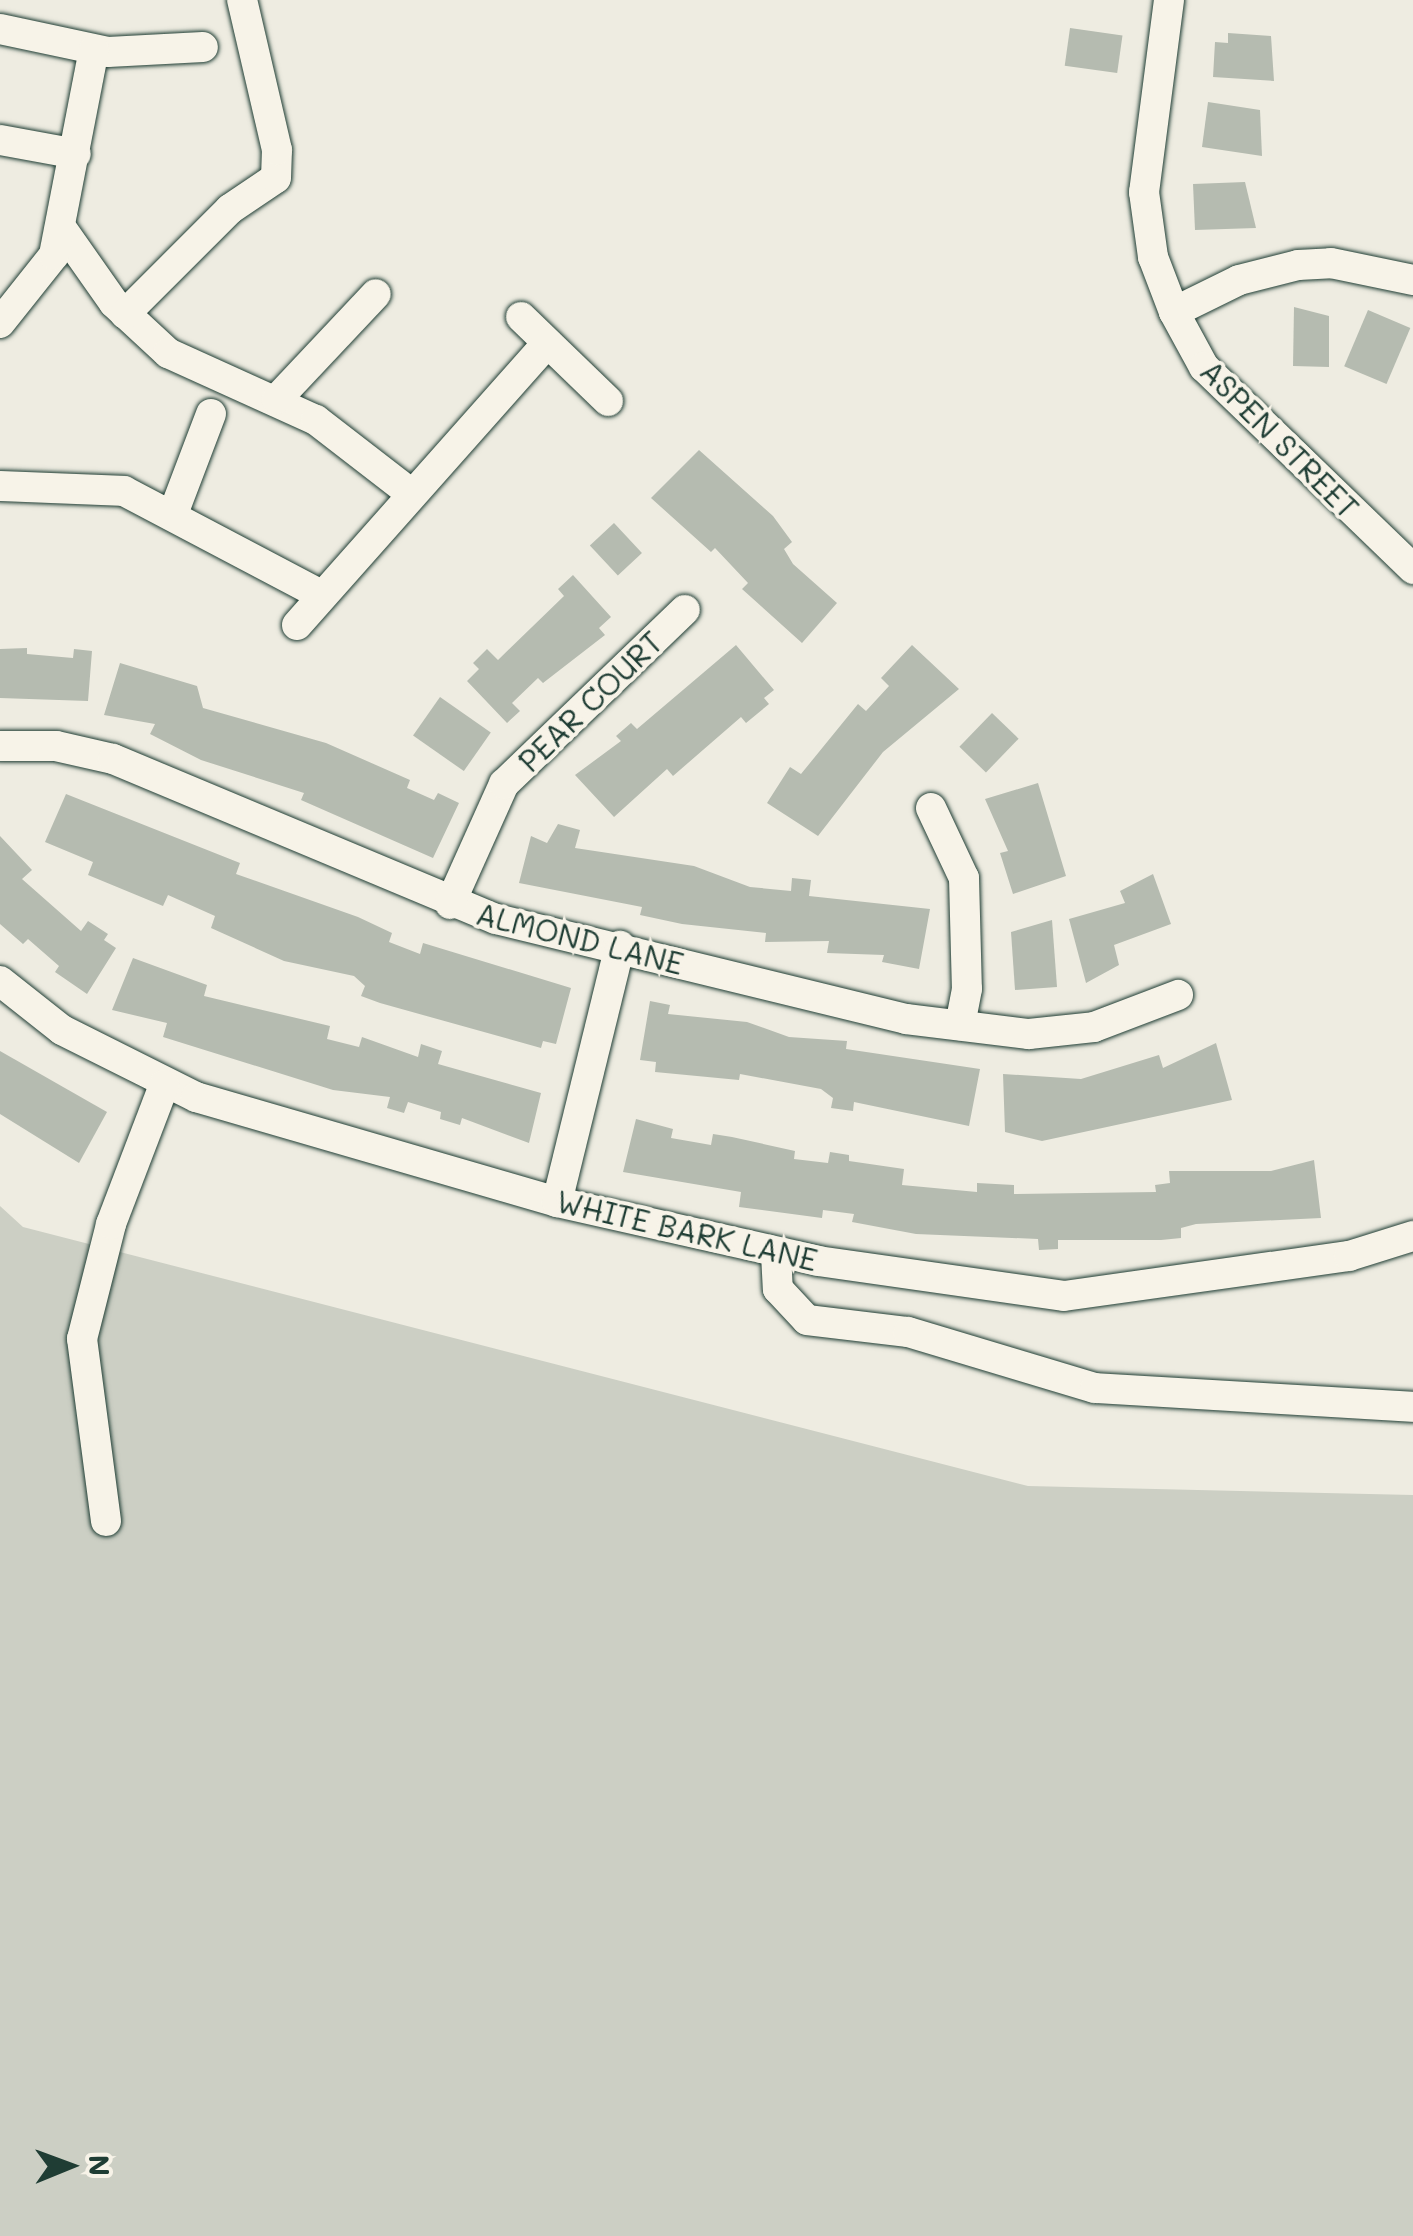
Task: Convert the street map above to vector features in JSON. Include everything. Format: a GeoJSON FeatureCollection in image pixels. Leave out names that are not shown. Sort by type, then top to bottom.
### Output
{"type":"FeatureCollection","features":[{"type":"Feature","properties":{"kind":"street"},"geometry":{"type":"LineString","coordinates":[[125,314],[230,209],[276,178],[277,150],[242,0]]}},
{"type":"Feature","properties":{"kind":"street","name":"ASPEN STREET"},"geometry":{"type":"LineString","coordinates":[[1170,0],[1144,192],[1153,257],[1174,312],[1217,381],[1413,569]]}},
{"type":"Feature","properties":{"kind":"street"},"geometry":{"type":"LineString","coordinates":[[0,29],[94,50],[204,47]]}},
{"type":"Feature","properties":{"kind":"street"},"geometry":{"type":"LineString","coordinates":[[0,324],[43,278],[62,229],[94,50]]}},
{"type":"Feature","properties":{"kind":"street"},"geometry":{"type":"LineString","coordinates":[[0,140],[76,154]]}},
{"type":"Feature","properties":{"kind":"street"},"geometry":{"type":"LineString","coordinates":[[62,229],[125,314],[168,353],[277,398],[408,491]]}},
{"type":"Feature","properties":{"kind":"street"},"geometry":{"type":"LineString","coordinates":[[1174,312],[1238,280],[1298,265],[1347,265],[1413,280]]}},
{"type":"Feature","properties":{"kind":"street"},"geometry":{"type":"LineString","coordinates":[[277,398],[376,294]]}},
{"type":"Feature","properties":{"kind":"street"},"geometry":{"type":"LineString","coordinates":[[521,317],[608,401]]}},
{"type":"Feature","properties":{"kind":"street"},"geometry":{"type":"LineString","coordinates":[[296,625],[408,491],[547,343]]}},
{"type":"Feature","properties":{"kind":"street"},"geometry":{"type":"LineString","coordinates":[[173,514],[212,414]]}},
{"type":"Feature","properties":{"kind":"street"},"geometry":{"type":"LineString","coordinates":[[0,486],[106,486],[173,514],[321,596]]}},
{"type":"Feature","properties":{"kind":"street","name":"PEAR COURT"},"geometry":{"type":"LineString","coordinates":[[450,904],[504,784],[686,610]]}},
{"type":"Feature","properties":{"kind":"street","name":"ALMOND LANE"},"geometry":{"type":"LineString","coordinates":[[0,746],[56,746],[113,759],[450,904],[826,1001],[1029,1034],[1094,1027],[1178,995]]}},
{"type":"Feature","properties":{"kind":"street"},"geometry":{"type":"LineString","coordinates":[[931,808],[965,890],[960,1025]]}},
{"type":"Feature","properties":{"kind":"street"},"geometry":{"type":"LineString","coordinates":[[557,1202],[620,946]]}},
{"type":"Feature","properties":{"kind":"street","name":"WHITE BARK LANE"},"geometry":{"type":"LineString","coordinates":[[0,981],[62,1030],[164,1085],[557,1202],[776,1254],[1064,1296],[1349,1256],[1413,1236]]}},
{"type":"Feature","properties":{"kind":"street"},"geometry":{"type":"LineString","coordinates":[[106,1521],[82,1339],[112,1224],[164,1085]]}},
{"type":"Feature","properties":{"kind":"street"},"geometry":{"type":"LineString","coordinates":[[776,1254],[778,1289],[807,1320],[908,1332],[1095,1388],[1413,1408]]}},
{"type":"Feature","properties":{"kind":"shaded area"},"geometry":{"type":"Polygon","coordinates":[[[0,1206],[23,1227],[1028,1486],[1413,1495],[1413,2236],[0,2236],[0,1206]]]}},
{"type":"Feature","properties":{"kind":"building"},"geometry":{"type":"Polygon","coordinates":[[[1070,28],[1122,35],[1117,73],[1065,66],[1070,28]]]}},
{"type":"Feature","properties":{"kind":"building"},"geometry":{"type":"Polygon","coordinates":[[[1228,33],[1271,36],[1274,81],[1213,77],[1215,42],[1228,43],[1228,33]]]}},
{"type":"Feature","properties":{"kind":"building"},"geometry":{"type":"Polygon","coordinates":[[[1208,102],[1260,110],[1262,156],[1202,147],[1208,102]]]}},
{"type":"Feature","properties":{"kind":"building"},"geometry":{"type":"Polygon","coordinates":[[[1245,182],[1256,228],[1195,230],[1193,184],[1245,182]]]}},
{"type":"Feature","properties":{"kind":"building"},"geometry":{"type":"Polygon","coordinates":[[[1294,307],[1329,316],[1329,367],[1293,366],[1294,307]]]}},
{"type":"Feature","properties":{"kind":"building"},"geometry":{"type":"Polygon","coordinates":[[[1368,310],[1410,328],[1387,384],[1344,366],[1368,310]]]}},
{"type":"Feature","properties":{"kind":"building"},"geometry":{"type":"Polygon","coordinates":[[[699,450],[773,516],[792,542],[784,549],[793,564],[837,603],[802,643],[742,589],[748,583],[715,548],[711,552],[651,498],[699,450]]]}},
{"type":"Feature","properties":{"kind":"building"},"geometry":{"type":"Polygon","coordinates":[[[614,523],[642,553],[618,575],[590,546],[614,523]]]}},
{"type":"Feature","properties":{"kind":"building"},"geometry":{"type":"Polygon","coordinates":[[[573,575],[611,617],[599,628],[605,635],[543,683],[538,678],[512,703],[520,711],[507,723],[467,681],[479,669],[473,663],[487,649],[498,660],[564,596],[558,589],[573,575]]]}},
{"type":"Feature","properties":{"kind":"building"},"geometry":{"type":"Polygon","coordinates":[[[736,645],[774,690],[764,698],[769,704],[746,723],[741,717],[673,776],[667,769],[614,817],[575,775],[621,741],[616,736],[631,723],[637,729],[736,645]]]}},
{"type":"Feature","properties":{"kind":"building"},"geometry":{"type":"Polygon","coordinates":[[[912,645],[959,689],[883,752],[818,836],[767,803],[790,767],[801,774],[858,704],[866,711],[889,686],[881,678],[912,645]]]}},
{"type":"Feature","properties":{"kind":"building"},"geometry":{"type":"Polygon","coordinates":[[[27,648],[27,654],[73,658],[74,649],[92,651],[88,701],[0,698],[0,649],[27,648]]]}},
{"type":"Feature","properties":{"kind":"building"},"geometry":{"type":"Polygon","coordinates":[[[120,663],[197,686],[203,708],[326,743],[410,780],[407,788],[434,800],[438,793],[459,803],[433,858],[301,800],[304,793],[201,760],[150,734],[155,724],[104,715],[120,663]]]}},
{"type":"Feature","properties":{"kind":"building"},"geometry":{"type":"Polygon","coordinates":[[[440,697],[491,733],[464,771],[413,736],[440,697]]]}},
{"type":"Feature","properties":{"kind":"building"},"geometry":{"type":"Polygon","coordinates":[[[992,713],[1019,739],[986,773],[959,747],[992,713]]]}},
{"type":"Feature","properties":{"kind":"building"},"geometry":{"type":"Polygon","coordinates":[[[1038,783],[1066,876],[1013,894],[1000,853],[1008,851],[985,799],[1038,783]]]}},
{"type":"Feature","properties":{"kind":"building"},"geometry":{"type":"Polygon","coordinates":[[[66,794],[240,863],[236,874],[358,917],[392,933],[389,942],[420,954],[423,943],[571,988],[556,1044],[543,1041],[541,1048],[380,1003],[361,996],[365,986],[354,976],[284,961],[211,928],[215,916],[168,895],[163,906],[88,875],[93,862],[45,842],[66,794]]]}},
{"type":"Feature","properties":{"kind":"building"},"geometry":{"type":"Polygon","coordinates":[[[558,824],[580,830],[575,848],[694,866],[750,887],[791,891],[792,878],[811,880],[809,896],[930,909],[919,969],[882,962],[884,955],[827,953],[829,941],[765,942],[766,933],[682,924],[640,915],[642,907],[519,883],[531,836],[547,843],[558,824]]]}},
{"type":"Feature","properties":{"kind":"building"},"geometry":{"type":"Polygon","coordinates":[[[0,836],[32,870],[22,879],[81,931],[88,921],[108,934],[104,940],[116,948],[87,994],[55,972],[59,966],[28,939],[23,944],[0,924],[0,836]]]}},
{"type":"Feature","properties":{"kind":"building"},"geometry":{"type":"Polygon","coordinates":[[[1153,874],[1171,924],[1114,945],[1119,965],[1086,983],[1069,919],[1125,903],[1120,891],[1153,874]]]}},
{"type":"Feature","properties":{"kind":"building"},"geometry":{"type":"Polygon","coordinates":[[[1052,920],[1057,987],[1015,990],[1011,932],[1052,920]]]}},
{"type":"Feature","properties":{"kind":"building"},"geometry":{"type":"Polygon","coordinates":[[[133,958],[207,985],[204,996],[330,1026],[327,1039],[359,1047],[362,1037],[418,1057],[421,1044],[442,1051],[438,1064],[541,1093],[529,1143],[462,1118],[460,1125],[440,1119],[441,1112],[408,1102],[404,1113],[387,1108],[390,1097],[333,1090],[163,1037],[167,1023],[112,1010],[133,958]]]}},
{"type":"Feature","properties":{"kind":"building"},"geometry":{"type":"Polygon","coordinates":[[[650,1001],[670,1005],[668,1014],[747,1022],[789,1037],[847,1041],[846,1049],[980,1069],[969,1126],[854,1102],[853,1111],[831,1108],[833,1098],[821,1089],[740,1074],[739,1080],[655,1072],[656,1062],[640,1060],[650,1001]]]}},
{"type":"Feature","properties":{"kind":"building"},"geometry":{"type":"Polygon","coordinates":[[[1216,1043],[1232,1100],[1042,1141],[1005,1132],[1003,1074],[1081,1079],[1159,1055],[1163,1068],[1216,1043]]]}},
{"type":"Feature","properties":{"kind":"building"},"geometry":{"type":"Polygon","coordinates":[[[0,1051],[107,1112],[79,1163],[0,1114],[0,1051]]]}},
{"type":"Feature","properties":{"kind":"building"},"geometry":{"type":"Polygon","coordinates":[[[636,1119],[673,1129],[671,1138],[711,1145],[713,1134],[732,1137],[795,1151],[794,1159],[828,1163],[830,1152],[849,1155],[849,1161],[904,1169],[902,1185],[977,1192],[977,1183],[1014,1185],[1014,1194],[1156,1192],[1155,1185],[1170,1183],[1169,1171],[1271,1171],[1314,1160],[1321,1218],[1196,1224],[1181,1228],[1181,1238],[1058,1240],[1058,1249],[1039,1250],[1038,1239],[916,1234],[852,1222],[854,1214],[823,1210],[822,1218],[739,1207],[741,1192],[623,1172],[636,1119]]]}}]}
